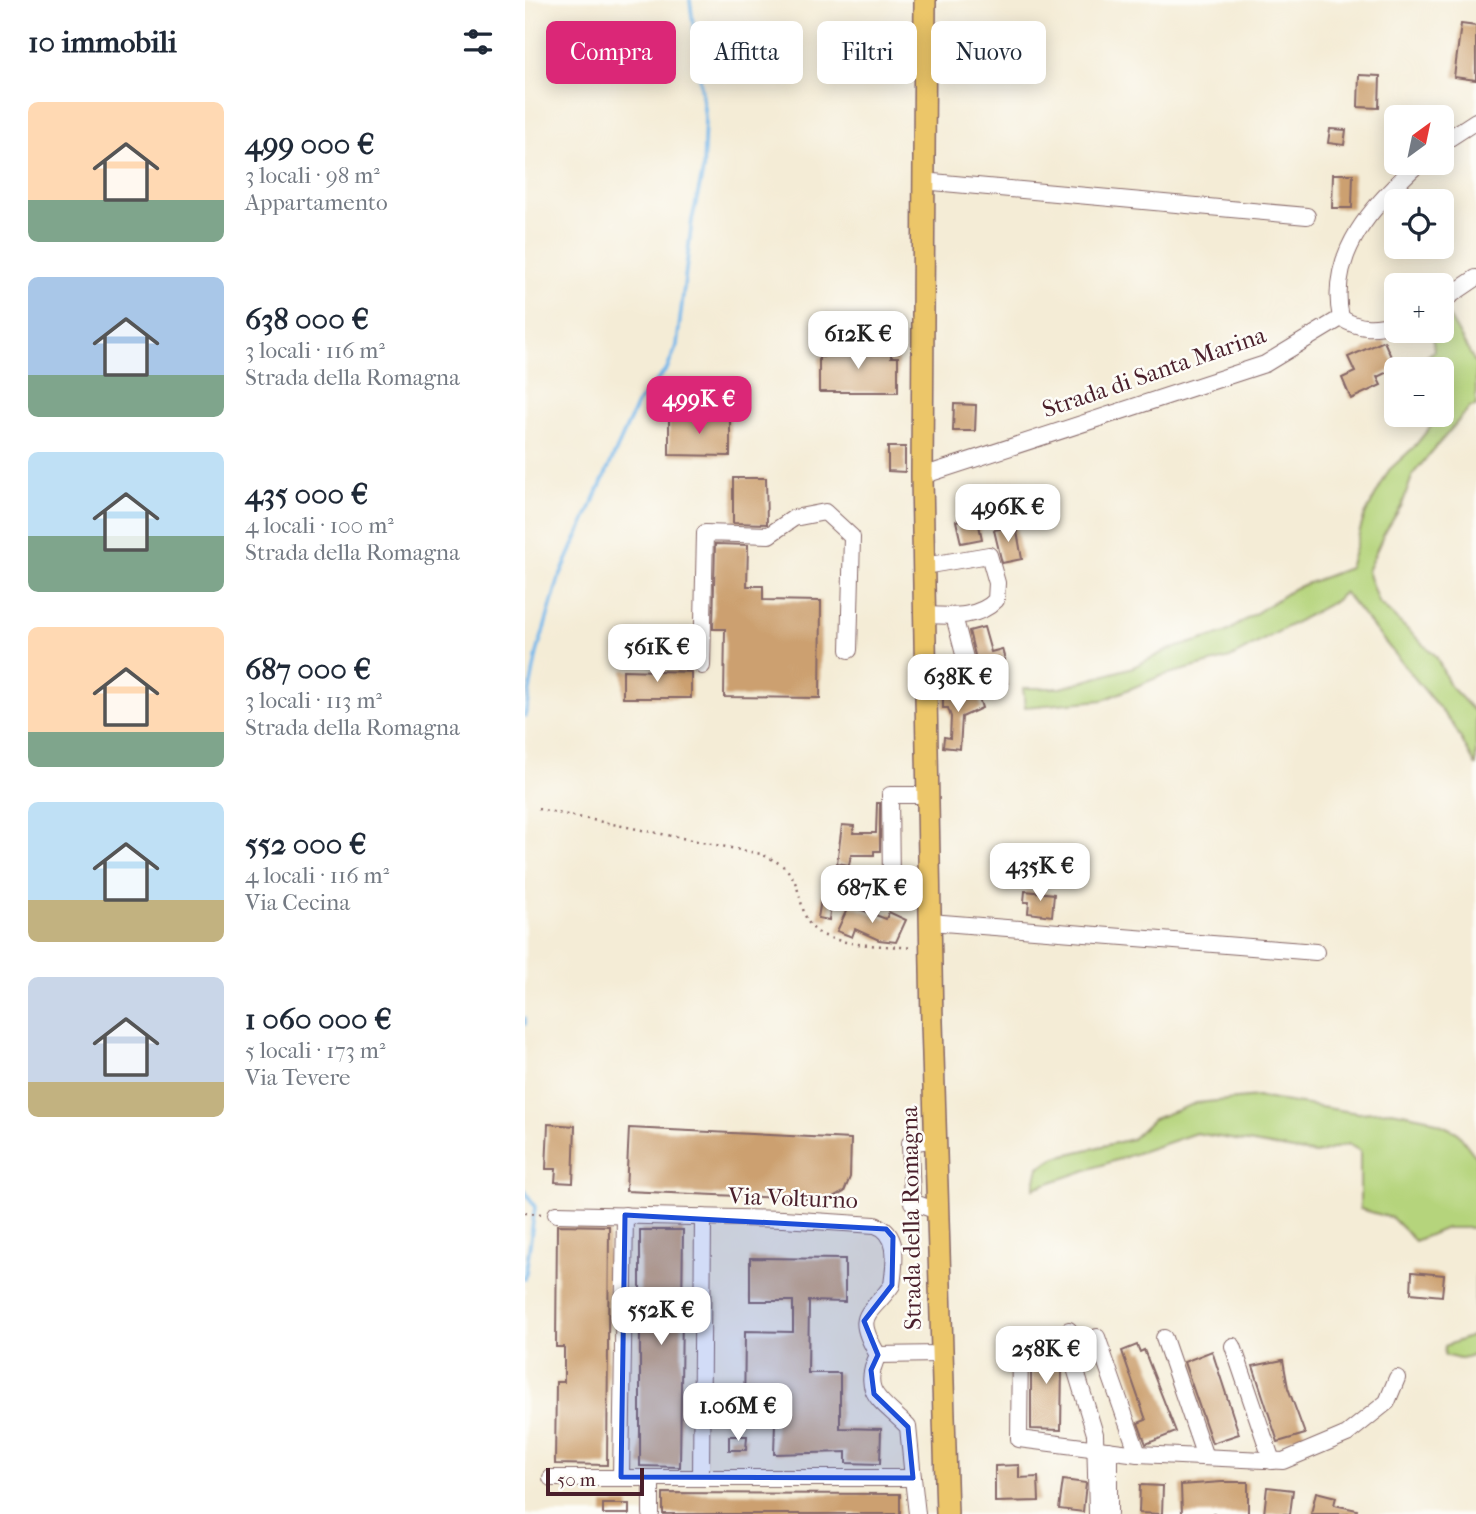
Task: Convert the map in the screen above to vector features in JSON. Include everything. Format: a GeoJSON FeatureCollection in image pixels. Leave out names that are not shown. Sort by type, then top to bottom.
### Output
{"type":"FeatureCollection","features":[{"type":"Feature","properties":{"kind":"main road","name":"Strada della Romagna"},"geometry":{"type":"LineString","coordinates":[[925,0],[922,476],[940,1354],[947,1514]]}},
{"type":"Feature","properties":{"kind":"street"},"geometry":{"type":"LineString","coordinates":[[1454,135],[1476,121]]}},
{"type":"Feature","properties":{"kind":"street"},"geometry":{"type":"LineString","coordinates":[[1384,326],[1355,327],[1341,318],[1336,294],[1344,262],[1362,223],[1387,192],[1406,175]]}},
{"type":"Feature","properties":{"kind":"street"},"geometry":{"type":"LineString","coordinates":[[922,181],[1307,216]]}},
{"type":"Feature","properties":{"kind":"street"},"geometry":{"type":"LineString","coordinates":[[1454,293],[1476,278]]}},
{"type":"Feature","properties":{"kind":"street","name":"Strada di Santa Marina"},"geometry":{"type":"LineString","coordinates":[[922,476],[1265,364],[1341,318]]}},
{"type":"Feature","properties":{"kind":"street"},"geometry":{"type":"LineString","coordinates":[[702,666],[705,533],[769,535],[794,518],[825,512],[852,537],[849,650]]}},
{"type":"Feature","properties":{"kind":"street"},"geometry":{"type":"LineString","coordinates":[[924,566],[989,555],[997,583],[996,600],[986,610],[954,616],[925,615]]}},
{"type":"Feature","properties":{"kind":"street"},"geometry":{"type":"LineString","coordinates":[[954,616],[972,685]]}},
{"type":"Feature","properties":{"kind":"street"},"geometry":{"type":"LineString","coordinates":[[928,795],[890,795],[891,882],[930,888]]}},
{"type":"Feature","properties":{"kind":"street"},"geometry":{"type":"LineString","coordinates":[[930,922],[1316,952]]}},
{"type":"Feature","properties":{"kind":"street","name":"Via Volturno"},"geometry":{"type":"LineString","coordinates":[[555,1214],[823,1221],[875,1224],[886,1228],[893,1237],[892,1285],[871,1307],[864,1321],[868,1338],[878,1355]]}},
{"type":"Feature","properties":{"kind":"street"},"geometry":{"type":"LineString","coordinates":[[621,1478],[625,1215]]}},
{"type":"Feature","properties":{"kind":"street"},"geometry":{"type":"LineString","coordinates":[[701,1477],[703,1217]]}},
{"type":"Feature","properties":{"kind":"street"},"geometry":{"type":"LineString","coordinates":[[1069,1330],[1071,1355],[1103,1450],[1109,1514]]}},
{"type":"Feature","properties":{"kind":"street"},"geometry":{"type":"LineString","coordinates":[[1097,1337],[1138,1454]]}},
{"type":"Feature","properties":{"kind":"street"},"geometry":{"type":"LineString","coordinates":[[1164,1338],[1205,1457]]}},
{"type":"Feature","properties":{"kind":"street"},"geometry":{"type":"LineString","coordinates":[[1020,1345],[1019,1438],[1138,1454],[1283,1461],[1347,1434],[1387,1402],[1397,1378]]}},
{"type":"Feature","properties":{"kind":"street"},"geometry":{"type":"LineString","coordinates":[[1233,1346],[1272,1461]]}},
{"type":"Feature","properties":{"kind":"street"},"geometry":{"type":"LineString","coordinates":[[917,1514],[908,1427],[873,1394],[871,1370],[878,1355],[940,1354]]}},
{"type":"Feature","properties":{"kind":"street"},"geometry":{"type":"LineString","coordinates":[[1097,1514],[1103,1450]]}},
{"type":"Feature","properties":{"kind":"street"},"geometry":{"type":"LineString","coordinates":[[551,1478],[913,1478]]}},
{"type":"Feature","properties":{"kind":"street"},"geometry":{"type":"LineString","coordinates":[[651,1478],[651,1514]]}},
{"type":"Feature","properties":{"kind":"path"},"geometry":{"type":"LineString","coordinates":[[538,809],[761,854],[779,862],[790,873],[799,890],[805,918],[822,935],[842,940],[931,949]]}},
{"type":"Feature","properties":{"kind":"highlighted area"},"geometry":{"type":"Polygon","coordinates":[[[625,1215],[886,1229],[893,1237],[892,1285],[864,1321],[878,1355],[871,1370],[874,1394],[908,1427],[913,1478],[621,1477],[625,1215]]]}},
{"type":"Feature","properties":{"kind":"green space"},"geometry":{"type":"Polygon","coordinates":[[[1454,326],[1476,364],[1476,406],[1470,407],[1454,426],[1454,357],[1426,357],[1434,351],[1433,343],[1454,343],[1454,326]]]}},
{"type":"Feature","properties":{"kind":"green space"},"geometry":{"type":"Polygon","coordinates":[[[1430,427],[1453,427],[1413,474],[1402,505],[1384,534],[1367,571],[1378,602],[1436,656],[1450,686],[1476,713],[1476,766],[1454,726],[1344,592],[1335,601],[1230,658],[1161,676],[1103,700],[1025,707],[1023,688],[1061,688],[1133,667],[1168,650],[1225,633],[1295,588],[1349,568],[1364,517],[1389,470],[1430,427]]]}},
{"type":"Feature","properties":{"kind":"green space"},"geometry":{"type":"Polygon","coordinates":[[[1257,1097],[1358,1113],[1392,1111],[1427,1118],[1457,1132],[1476,1157],[1476,1228],[1446,1228],[1415,1241],[1392,1218],[1360,1209],[1360,1151],[1348,1144],[1316,1154],[1196,1133],[1034,1188],[1039,1167],[1056,1157],[1132,1139],[1153,1119],[1196,1103],[1257,1097]]]}},
{"type":"Feature","properties":{"kind":"green space"},"geometry":{"type":"Polygon","coordinates":[[[1476,1255],[1476,1354],[1459,1359],[1444,1355],[1445,1346],[1474,1335],[1476,1255]]]}},
{"type":"Feature","properties":{"kind":"building"},"geometry":{"type":"Polygon","coordinates":[[[1461,24],[1476,26],[1476,80],[1454,77],[1461,24]]]}},
{"type":"Feature","properties":{"kind":"building"},"geometry":{"type":"Polygon","coordinates":[[[1359,75],[1380,76],[1379,108],[1358,107],[1359,75]]]}},
{"type":"Feature","properties":{"kind":"building"},"geometry":{"type":"Polygon","coordinates":[[[1330,129],[1346,130],[1344,145],[1328,143],[1330,129]]]}},
{"type":"Feature","properties":{"kind":"building"},"geometry":{"type":"Polygon","coordinates":[[[1333,174],[1353,174],[1352,208],[1332,208],[1333,174]]]}},
{"type":"Feature","properties":{"kind":"building"},"geometry":{"type":"Polygon","coordinates":[[[1384,341],[1391,357],[1384,357],[1384,374],[1377,377],[1381,385],[1351,399],[1342,378],[1355,372],[1348,357],[1384,341]]]}},
{"type":"Feature","properties":{"kind":"building"},"geometry":{"type":"Polygon","coordinates":[[[823,350],[891,350],[891,357],[898,357],[898,392],[819,392],[819,357],[823,357],[823,350]]]}},
{"type":"Feature","properties":{"kind":"building"},"geometry":{"type":"Polygon","coordinates":[[[954,404],[976,405],[975,431],[953,431],[954,404]]]}},
{"type":"Feature","properties":{"kind":"building"},"geometry":{"type":"Polygon","coordinates":[[[669,416],[730,417],[730,456],[669,455],[669,416]]]}},
{"type":"Feature","properties":{"kind":"building"},"geometry":{"type":"Polygon","coordinates":[[[888,447],[905,447],[905,472],[888,471],[888,447]]]}},
{"type":"Feature","properties":{"kind":"building"},"geometry":{"type":"Polygon","coordinates":[[[733,478],[766,478],[767,524],[733,523],[733,478]]]}},
{"type":"Feature","properties":{"kind":"building"},"geometry":{"type":"Polygon","coordinates":[[[977,516],[982,539],[961,543],[956,521],[977,516]]]}},
{"type":"Feature","properties":{"kind":"building"},"geometry":{"type":"Polygon","coordinates":[[[1016,526],[1022,559],[1002,563],[994,530],[1016,526]]]}},
{"type":"Feature","properties":{"kind":"building"},"geometry":{"type":"Polygon","coordinates":[[[715,544],[748,545],[747,586],[763,586],[763,600],[821,601],[820,698],[724,697],[725,629],[713,629],[715,544]]]}},
{"type":"Feature","properties":{"kind":"building"},"geometry":{"type":"Polygon","coordinates":[[[984,627],[991,652],[1002,649],[1005,660],[1001,661],[1008,685],[984,692],[969,631],[984,627]]]}},
{"type":"Feature","properties":{"kind":"building"},"geometry":{"type":"Polygon","coordinates":[[[623,670],[691,672],[691,698],[623,698],[623,670]]]}},
{"type":"Feature","properties":{"kind":"building"},"geometry":{"type":"Polygon","coordinates":[[[943,687],[957,687],[957,697],[978,695],[982,708],[962,717],[960,749],[943,747],[944,737],[950,738],[951,717],[948,708],[943,708],[943,687]]]}},
{"type":"Feature","properties":{"kind":"building"},"geometry":{"type":"Polygon","coordinates":[[[877,803],[880,803],[880,851],[874,851],[874,855],[851,855],[849,865],[837,863],[842,825],[854,826],[853,833],[876,833],[877,803]]]}},
{"type":"Feature","properties":{"kind":"building"},"geometry":{"type":"Polygon","coordinates":[[[824,881],[834,883],[829,920],[818,918],[824,881]]]}},
{"type":"Feature","properties":{"kind":"building"},"geometry":{"type":"Polygon","coordinates":[[[1025,891],[1054,894],[1052,916],[1028,913],[1029,902],[1024,902],[1025,891]]]}},
{"type":"Feature","properties":{"kind":"building"},"geometry":{"type":"Polygon","coordinates":[[[849,905],[886,919],[889,912],[906,920],[896,942],[879,940],[855,929],[852,937],[837,931],[849,905]]]}},
{"type":"Feature","properties":{"kind":"building"},"geometry":{"type":"Polygon","coordinates":[[[548,1124],[575,1126],[573,1183],[555,1182],[556,1169],[546,1169],[548,1124]]]}},
{"type":"Feature","properties":{"kind":"building"},"geometry":{"type":"Polygon","coordinates":[[[629,1128],[851,1139],[850,1177],[844,1192],[829,1200],[626,1191],[629,1128]]]}},
{"type":"Feature","properties":{"kind":"building"},"geometry":{"type":"Polygon","coordinates":[[[557,1225],[609,1226],[607,1465],[555,1464],[556,1382],[564,1382],[564,1347],[556,1347],[557,1225]]]}},
{"type":"Feature","properties":{"kind":"building"},"geometry":{"type":"Polygon","coordinates":[[[640,1230],[683,1230],[680,1467],[640,1466],[640,1230]]]}},
{"type":"Feature","properties":{"kind":"building"},"geometry":{"type":"Polygon","coordinates":[[[750,1258],[845,1259],[845,1302],[809,1301],[808,1373],[840,1373],[840,1428],[881,1429],[880,1464],[846,1463],[846,1452],[774,1454],[775,1421],[744,1421],[745,1331],[793,1332],[793,1301],[750,1301],[750,1258]]]}},
{"type":"Feature","properties":{"kind":"building"},"geometry":{"type":"Polygon","coordinates":[[[1412,1272],[1444,1275],[1442,1296],[1411,1293],[1412,1272]]]}},
{"type":"Feature","properties":{"kind":"building"},"geometry":{"type":"Polygon","coordinates":[[[1031,1343],[1060,1343],[1061,1430],[1031,1429],[1031,1343]]]}},
{"type":"Feature","properties":{"kind":"building"},"geometry":{"type":"Polygon","coordinates":[[[1137,1345],[1140,1352],[1144,1350],[1176,1432],[1146,1444],[1138,1423],[1146,1420],[1122,1351],[1137,1345]]]}},
{"type":"Feature","properties":{"kind":"building"},"geometry":{"type":"Polygon","coordinates":[[[1212,1351],[1239,1434],[1212,1443],[1184,1362],[1212,1351]]]}},
{"type":"Feature","properties":{"kind":"building"},"geometry":{"type":"Polygon","coordinates":[[[1283,1360],[1288,1388],[1305,1434],[1278,1442],[1253,1366],[1283,1360]]]}},
{"type":"Feature","properties":{"kind":"building"},"geometry":{"type":"Polygon","coordinates":[[[729,1436],[747,1436],[746,1450],[729,1450],[729,1436]]]}},
{"type":"Feature","properties":{"kind":"building"},"geometry":{"type":"Polygon","coordinates":[[[1019,1465],[1019,1478],[1038,1477],[1039,1501],[995,1502],[995,1466],[1019,1465]]]}},
{"type":"Feature","properties":{"kind":"building"},"geometry":{"type":"Polygon","coordinates":[[[1063,1480],[1086,1483],[1083,1512],[1059,1509],[1063,1480]]]}},
{"type":"Feature","properties":{"kind":"building"},"geometry":{"type":"Polygon","coordinates":[[[1248,1482],[1248,1514],[1182,1514],[1181,1485],[1248,1482]]]}},
{"type":"Feature","properties":{"kind":"building"},"geometry":{"type":"Polygon","coordinates":[[[1140,1485],[1163,1486],[1162,1514],[1139,1513],[1140,1485]]]}},
{"type":"Feature","properties":{"kind":"building"},"geometry":{"type":"Polygon","coordinates":[[[1267,1487],[1293,1490],[1290,1514],[1264,1514],[1267,1487]]]}},
{"type":"Feature","properties":{"kind":"building"},"geometry":{"type":"Polygon","coordinates":[[[1316,1492],[1336,1497],[1334,1505],[1357,1510],[1356,1514],[1311,1514],[1316,1492]]]}},
{"type":"Feature","properties":{"kind":"building"},"geometry":{"type":"Polygon","coordinates":[[[663,1493],[900,1494],[900,1514],[663,1514],[663,1493]]]}},
{"type":"Feature","properties":{"kind":"building"},"geometry":{"type":"Polygon","coordinates":[[[603,1504],[629,1504],[629,1514],[603,1514],[603,1504]]]}},
{"type":"Feature","properties":{"kind":"waterway"},"geometry":{"type":"LineString","coordinates":[[525,716],[537,653],[559,578],[638,402],[667,369],[677,345],[692,220],[703,171],[705,117],[690,0]]}},
{"type":"Feature","properties":{"kind":"waterway"},"geometry":{"type":"LineString","coordinates":[[525,1018],[525,1024]]}},
{"type":"Feature","properties":{"kind":"waterway"},"geometry":{"type":"LineString","coordinates":[[525,1191],[535,1207],[525,1279]]}}]}
